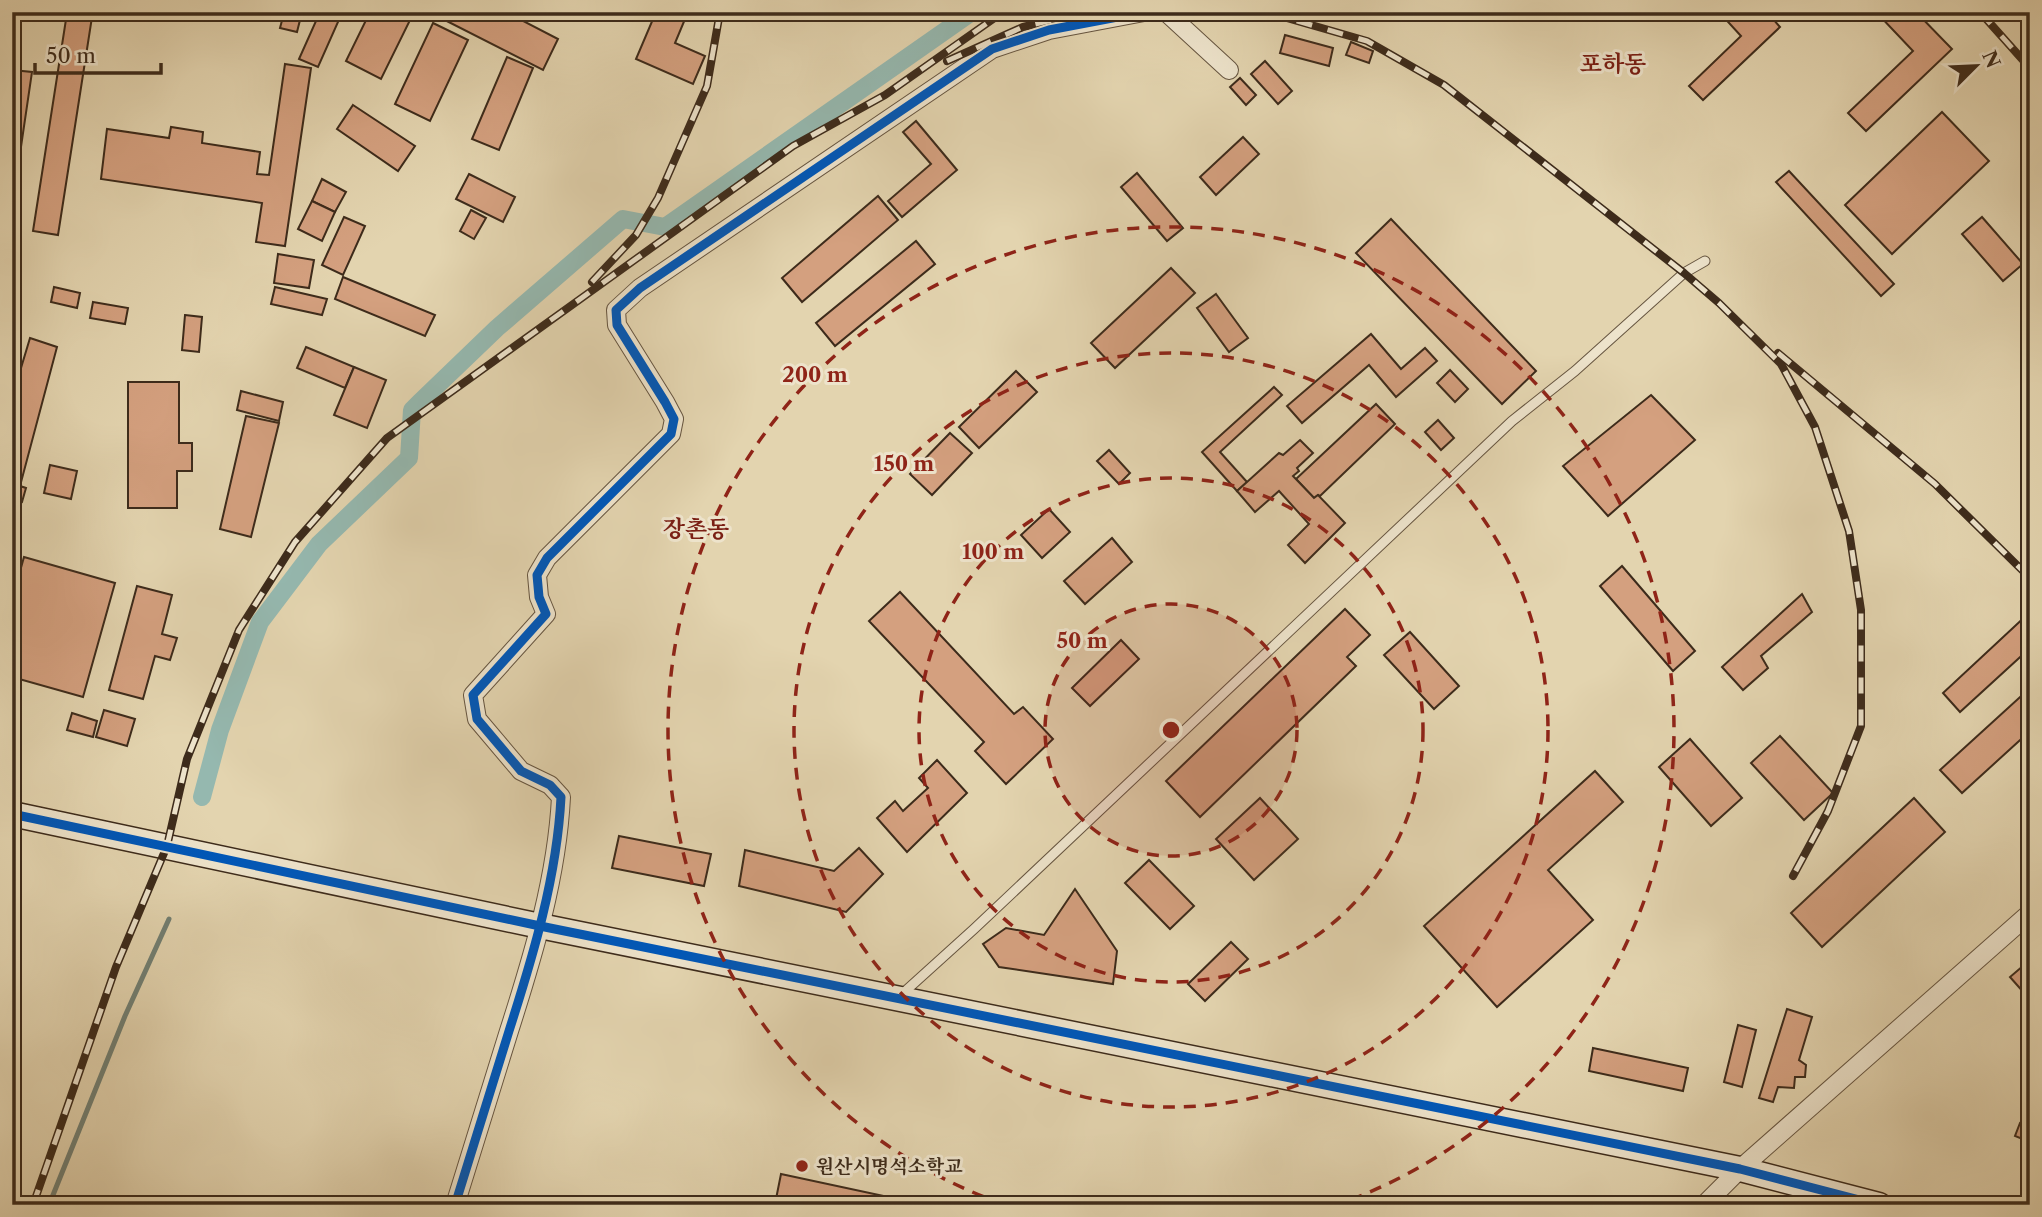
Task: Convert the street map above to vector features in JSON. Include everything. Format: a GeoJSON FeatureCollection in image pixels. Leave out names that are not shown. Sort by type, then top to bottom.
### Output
{"type":"FeatureCollection","features":[{"type":"Feature","properties":{"kind":"street"},"geometry":{"type":"LineString","coordinates":[[455,1205],[540,926],[559,828],[561,797],[550,785],[520,771],[477,719],[473,695],[547,614],[540,597],[537,575],[547,558],[671,434],[674,419],[617,325],[616,310],[640,288],[992,49],[1049,30],[1144,12]]}},
{"type":"Feature","properties":{"kind":"street"},"geometry":{"type":"LineString","coordinates":[[1166,12],[1229,70]]}},
{"type":"Feature","properties":{"kind":"street"},"geometry":{"type":"LineString","coordinates":[[12,814],[540,926],[1740,1169],[1879,1205]]}},
{"type":"Feature","properties":{"kind":"street"},"geometry":{"type":"LineString","coordinates":[[1704,1205],[1740,1169],[2030,913]]}},
{"type":"Feature","properties":{"kind":"lane"},"geometry":{"type":"LineString","coordinates":[[897,998],[994,910],[1511,421],[1575,371],[1684,274],[1705,261]]}},
{"type":"Feature","properties":{"kind":"building"},"geometry":{"type":"Polygon","coordinates":[[[281,12],[302,12],[297,32],[280,28],[284,13],[281,12]]]}},
{"type":"Feature","properties":{"kind":"building"},"geometry":{"type":"Polygon","coordinates":[[[320,12],[342,13],[318,67],[299,59],[320,12]]]}},
{"type":"Feature","properties":{"kind":"building"},"geometry":{"type":"Polygon","coordinates":[[[370,12],[414,12],[381,79],[346,61],[370,12]]]}},
{"type":"Feature","properties":{"kind":"building"},"geometry":{"type":"Polygon","coordinates":[[[429,12],[506,12],[558,39],[543,70],[429,12]]]}},
{"type":"Feature","properties":{"kind":"building"},"geometry":{"type":"Polygon","coordinates":[[[656,12],[688,12],[675,43],[705,56],[693,84],[636,59],[656,12]]]}},
{"type":"Feature","properties":{"kind":"building"},"geometry":{"type":"Polygon","coordinates":[[[1719,12],[1767,12],[1780,27],[1703,100],[1689,86],[1741,36],[1719,12]]]}},
{"type":"Feature","properties":{"kind":"building"},"geometry":{"type":"Polygon","coordinates":[[[1876,12],[1916,12],[1952,49],[1866,131],[1848,113],[1913,51],[1876,12]]]}},
{"type":"Feature","properties":{"kind":"building"},"geometry":{"type":"Polygon","coordinates":[[[67,13],[92,17],[58,235],[33,231],[67,13]]]}},
{"type":"Feature","properties":{"kind":"building"},"geometry":{"type":"Polygon","coordinates":[[[433,23],[468,40],[430,121],[395,104],[433,23]]]}},
{"type":"Feature","properties":{"kind":"building"},"geometry":{"type":"Polygon","coordinates":[[[1285,35],[1333,48],[1329,66],[1280,53],[1285,35]]]}},
{"type":"Feature","properties":{"kind":"building"},"geometry":{"type":"Polygon","coordinates":[[[1351,42],[1373,51],[1369,63],[1346,55],[1351,42]]]}},
{"type":"Feature","properties":{"kind":"building"},"geometry":{"type":"Polygon","coordinates":[[[507,57],[533,68],[499,150],[472,139],[507,57]]]}},
{"type":"Feature","properties":{"kind":"building"},"geometry":{"type":"Polygon","coordinates":[[[1265,61],[1292,91],[1278,104],[1251,74],[1265,61]]]}},
{"type":"Feature","properties":{"kind":"building"},"geometry":{"type":"Polygon","coordinates":[[[285,64],[311,68],[285,246],[256,242],[262,203],[101,179],[107,129],[169,138],[171,127],[203,132],[202,143],[260,152],[257,174],[269,175],[285,64]]]}},
{"type":"Feature","properties":{"kind":"building"},"geometry":{"type":"Polygon","coordinates":[[[12,70],[32,72],[12,208],[12,70]]]}},
{"type":"Feature","properties":{"kind":"building"},"geometry":{"type":"Polygon","coordinates":[[[1240,78],[1256,95],[1246,105],[1230,87],[1240,78]]]}},
{"type":"Feature","properties":{"kind":"building"},"geometry":{"type":"Polygon","coordinates":[[[353,105],[415,146],[398,171],[337,129],[353,105]]]}},
{"type":"Feature","properties":{"kind":"building"},"geometry":{"type":"Polygon","coordinates":[[[1942,112],[1989,161],[1892,254],[1845,205],[1942,112]]]}},
{"type":"Feature","properties":{"kind":"building"},"geometry":{"type":"Polygon","coordinates":[[[916,121],[957,170],[902,217],[888,201],[931,164],[903,132],[916,121]]]}},
{"type":"Feature","properties":{"kind":"building"},"geometry":{"type":"Polygon","coordinates":[[[1243,137],[1259,154],[1216,195],[1200,177],[1243,137]]]}},
{"type":"Feature","properties":{"kind":"building"},"geometry":{"type":"Polygon","coordinates":[[[1789,171],[1894,284],[1881,296],[1776,182],[1789,171]]]}},
{"type":"Feature","properties":{"kind":"building"},"geometry":{"type":"Polygon","coordinates":[[[1137,173],[1183,228],[1167,241],[1121,187],[1137,173]]]}},
{"type":"Feature","properties":{"kind":"building"},"geometry":{"type":"Polygon","coordinates":[[[469,174],[515,197],[503,222],[456,199],[469,174]]]}},
{"type":"Feature","properties":{"kind":"building"},"geometry":{"type":"Polygon","coordinates":[[[322,179],[346,192],[335,212],[312,201],[322,179]]]}},
{"type":"Feature","properties":{"kind":"building"},"geometry":{"type":"Polygon","coordinates":[[[878,196],[898,220],[802,302],[782,278],[878,196]]]}},
{"type":"Feature","properties":{"kind":"building"},"geometry":{"type":"Polygon","coordinates":[[[312,201],[335,212],[322,241],[298,229],[312,201]]]}},
{"type":"Feature","properties":{"kind":"building"},"geometry":{"type":"Polygon","coordinates":[[[471,210],[486,218],[474,239],[460,231],[471,210]]]}},
{"type":"Feature","properties":{"kind":"building"},"geometry":{"type":"Polygon","coordinates":[[[344,217],[365,226],[343,275],[322,265],[344,217]]]}},
{"type":"Feature","properties":{"kind":"building"},"geometry":{"type":"Polygon","coordinates":[[[1982,217],[2023,264],[2003,281],[1962,234],[1982,217]]]}},
{"type":"Feature","properties":{"kind":"building"},"geometry":{"type":"Polygon","coordinates":[[[1391,219],[1536,371],[1502,404],[1356,253],[1391,219]]]}},
{"type":"Feature","properties":{"kind":"building"},"geometry":{"type":"Polygon","coordinates":[[[916,241],[935,264],[835,346],[816,323],[916,241]]]}},
{"type":"Feature","properties":{"kind":"building"},"geometry":{"type":"Polygon","coordinates":[[[278,254],[314,260],[309,288],[274,283],[278,254]]]}},
{"type":"Feature","properties":{"kind":"building"},"geometry":{"type":"Polygon","coordinates":[[[1171,268],[1195,293],[1115,368],[1091,343],[1171,268]]]}},
{"type":"Feature","properties":{"kind":"building"},"geometry":{"type":"Polygon","coordinates":[[[343,277],[435,315],[425,336],[335,299],[343,277]]]}},
{"type":"Feature","properties":{"kind":"building"},"geometry":{"type":"Polygon","coordinates":[[[54,287],[80,293],[77,308],[51,302],[54,287]]]}},
{"type":"Feature","properties":{"kind":"building"},"geometry":{"type":"Polygon","coordinates":[[[275,287],[327,299],[322,315],[271,304],[275,287]]]}},
{"type":"Feature","properties":{"kind":"building"},"geometry":{"type":"Polygon","coordinates":[[[1216,294],[1248,338],[1229,352],[1197,308],[1216,294]]]}},
{"type":"Feature","properties":{"kind":"building"},"geometry":{"type":"Polygon","coordinates":[[[93,302],[128,308],[125,324],[90,318],[93,302]]]}},
{"type":"Feature","properties":{"kind":"building"},"geometry":{"type":"Polygon","coordinates":[[[185,315],[202,317],[199,352],[182,350],[185,315]]]}},
{"type":"Feature","properties":{"kind":"building"},"geometry":{"type":"Polygon","coordinates":[[[1371,334],[1401,369],[1425,348],[1437,361],[1396,397],[1369,365],[1302,423],[1287,406],[1371,334]]]}},
{"type":"Feature","properties":{"kind":"building"},"geometry":{"type":"Polygon","coordinates":[[[30,338],[57,347],[20,486],[26,488],[22,502],[12,499],[12,398],[30,338]]]}},
{"type":"Feature","properties":{"kind":"building"},"geometry":{"type":"Polygon","coordinates":[[[306,347],[354,367],[345,388],[297,368],[306,347]]]}},
{"type":"Feature","properties":{"kind":"building"},"geometry":{"type":"Polygon","coordinates":[[[354,367],[386,380],[367,428],[334,415],[354,367]]]}},
{"type":"Feature","properties":{"kind":"building"},"geometry":{"type":"Polygon","coordinates":[[[1450,370],[1468,389],[1455,402],[1437,383],[1450,370]]]}},
{"type":"Feature","properties":{"kind":"building"},"geometry":{"type":"Polygon","coordinates":[[[1016,371],[1037,392],[979,448],[959,427],[1016,371]]]}},
{"type":"Feature","properties":{"kind":"building"},"geometry":{"type":"Polygon","coordinates":[[[128,382],[179,382],[179,443],[192,443],[192,471],[177,471],[177,508],[128,508],[128,382]]]}},
{"type":"Feature","properties":{"kind":"building"},"geometry":{"type":"Polygon","coordinates":[[[1274,387],[1282,395],[1220,452],[1247,482],[1237,491],[1202,452],[1274,387]]]}},
{"type":"Feature","properties":{"kind":"building"},"geometry":{"type":"Polygon","coordinates":[[[241,391],[283,402],[279,421],[237,410],[241,391]]]}},
{"type":"Feature","properties":{"kind":"building"},"geometry":{"type":"Polygon","coordinates":[[[1651,395],[1695,440],[1608,516],[1563,466],[1651,395]]]}},
{"type":"Feature","properties":{"kind":"building"},"geometry":{"type":"Polygon","coordinates":[[[1376,404],[1395,424],[1320,496],[1314,498],[1296,479],[1376,404]]]}},
{"type":"Feature","properties":{"kind":"building"},"geometry":{"type":"Polygon","coordinates":[[[246,416],[279,423],[251,537],[220,529],[246,416]]]}},
{"type":"Feature","properties":{"kind":"building"},"geometry":{"type":"Polygon","coordinates":[[[1438,420],[1454,438],[1441,450],[1425,432],[1438,420]]]}},
{"type":"Feature","properties":{"kind":"building"},"geometry":{"type":"Polygon","coordinates":[[[950,433],[972,453],[932,495],[910,474],[950,433]]]}},
{"type":"Feature","properties":{"kind":"building"},"geometry":{"type":"Polygon","coordinates":[[[1300,440],[1313,453],[1297,468],[1299,471],[1293,476],[1314,498],[1318,495],[1345,523],[1305,563],[1288,545],[1309,524],[1279,491],[1255,512],[1237,491],[1279,453],[1283,455],[1300,440]]]}},
{"type":"Feature","properties":{"kind":"building"},"geometry":{"type":"Polygon","coordinates":[[[1109,450],[1130,473],[1119,484],[1097,461],[1109,450]]]}},
{"type":"Feature","properties":{"kind":"building"},"geometry":{"type":"Polygon","coordinates":[[[50,465],[77,471],[71,499],[44,493],[50,465]]]}},
{"type":"Feature","properties":{"kind":"building"},"geometry":{"type":"Polygon","coordinates":[[[1049,509],[1070,532],[1042,558],[1021,535],[1049,509]]]}},
{"type":"Feature","properties":{"kind":"building"},"geometry":{"type":"Polygon","coordinates":[[[1112,538],[1132,562],[1085,604],[1064,581],[1112,538]]]}},
{"type":"Feature","properties":{"kind":"building"},"geometry":{"type":"Polygon","coordinates":[[[24,557],[115,583],[83,697],[12,677],[12,600],[24,557]]]}},
{"type":"Feature","properties":{"kind":"building"},"geometry":{"type":"Polygon","coordinates":[[[1622,566],[1695,651],[1673,671],[1600,586],[1622,566]]]}},
{"type":"Feature","properties":{"kind":"building"},"geometry":{"type":"Polygon","coordinates":[[[137,586],[172,595],[162,634],[177,638],[170,660],[155,656],[143,699],[109,690],[137,586]]]}},
{"type":"Feature","properties":{"kind":"building"},"geometry":{"type":"Polygon","coordinates":[[[900,592],[1014,714],[1023,707],[1053,739],[1006,784],[975,751],[984,742],[869,621],[900,592]]]}},
{"type":"Feature","properties":{"kind":"building"},"geometry":{"type":"Polygon","coordinates":[[[1802,594],[1812,612],[1761,656],[1768,668],[1743,690],[1722,667],[1802,594]]]}},
{"type":"Feature","properties":{"kind":"building"},"geometry":{"type":"Polygon","coordinates":[[[1345,609],[1370,635],[1347,657],[1356,666],[1200,817],[1166,781],[1345,609]]]}},
{"type":"Feature","properties":{"kind":"building"},"geometry":{"type":"Polygon","coordinates":[[[2029,613],[2030,648],[1960,712],[1943,693],[2029,613]]]}},
{"type":"Feature","properties":{"kind":"building"},"geometry":{"type":"Polygon","coordinates":[[[1410,632],[1459,686],[1434,709],[1384,655],[1410,632]]]}},
{"type":"Feature","properties":{"kind":"building"},"geometry":{"type":"Polygon","coordinates":[[[1121,640],[1139,659],[1090,706],[1072,688],[1121,640]]]}},
{"type":"Feature","properties":{"kind":"building"},"geometry":{"type":"Polygon","coordinates":[[[2030,688],[2030,731],[1962,793],[1940,770],[2030,688]]]}},
{"type":"Feature","properties":{"kind":"building"},"geometry":{"type":"Polygon","coordinates":[[[104,710],[135,719],[127,746],[96,737],[104,710]]]}},
{"type":"Feature","properties":{"kind":"building"},"geometry":{"type":"Polygon","coordinates":[[[72,713],[97,721],[93,737],[67,730],[72,713]]]}},
{"type":"Feature","properties":{"kind":"building"},"geometry":{"type":"Polygon","coordinates":[[[1780,736],[1833,793],[1804,820],[1751,763],[1780,736]]]}},
{"type":"Feature","properties":{"kind":"building"},"geometry":{"type":"Polygon","coordinates":[[[1690,739],[1742,798],[1711,826],[1659,767],[1690,739]]]}},
{"type":"Feature","properties":{"kind":"building"},"geometry":{"type":"Polygon","coordinates":[[[937,760],[967,793],[907,852],[877,818],[895,801],[903,811],[928,788],[919,778],[937,760]]]}},
{"type":"Feature","properties":{"kind":"building"},"geometry":{"type":"Polygon","coordinates":[[[1595,771],[1623,802],[1548,870],[1593,920],[1497,1007],[1424,926],[1595,771]]]}},
{"type":"Feature","properties":{"kind":"building"},"geometry":{"type":"Polygon","coordinates":[[[1260,798],[1298,839],[1254,880],[1216,839],[1260,798]]]}},
{"type":"Feature","properties":{"kind":"building"},"geometry":{"type":"Polygon","coordinates":[[[1914,798],[1945,832],[1822,947],[1791,913],[1914,798]]]}},
{"type":"Feature","properties":{"kind":"building"},"geometry":{"type":"Polygon","coordinates":[[[619,836],[711,854],[704,886],[612,868],[619,836]]]}},
{"type":"Feature","properties":{"kind":"building"},"geometry":{"type":"Polygon","coordinates":[[[859,848],[883,874],[846,912],[739,886],[745,850],[834,871],[859,848]]]}},
{"type":"Feature","properties":{"kind":"building"},"geometry":{"type":"Polygon","coordinates":[[[1149,860],[1194,906],[1170,929],[1125,883],[1149,860]]]}},
{"type":"Feature","properties":{"kind":"building"},"geometry":{"type":"Polygon","coordinates":[[[1075,889],[1117,951],[1113,984],[999,967],[983,944],[1006,928],[1044,935],[1075,889]]]}},
{"type":"Feature","properties":{"kind":"building"},"geometry":{"type":"Polygon","coordinates":[[[1231,942],[1248,959],[1205,1001],[1188,984],[1231,942]]]}},
{"type":"Feature","properties":{"kind":"building"},"geometry":{"type":"Polygon","coordinates":[[[2030,960],[2030,989],[2025,994],[2010,977],[2030,960]]]}},
{"type":"Feature","properties":{"kind":"building"},"geometry":{"type":"Polygon","coordinates":[[[1787,1009],[1812,1017],[1799,1060],[1806,1065],[1805,1077],[1795,1077],[1794,1088],[1778,1087],[1773,1102],[1759,1098],[1787,1009]]]}},
{"type":"Feature","properties":{"kind":"building"},"geometry":{"type":"Polygon","coordinates":[[[1738,1025],[1756,1030],[1742,1087],[1724,1082],[1738,1025]]]}},
{"type":"Feature","properties":{"kind":"building"},"geometry":{"type":"Polygon","coordinates":[[[1593,1048],[1688,1068],[1683,1091],[1589,1071],[1593,1048]]]}},
{"type":"Feature","properties":{"kind":"building"},"geometry":{"type":"Polygon","coordinates":[[[2020,1123],[2030,1127],[2030,1142],[2015,1136],[2020,1123]]]}},
{"type":"Feature","properties":{"kind":"building"},"geometry":{"type":"Polygon","coordinates":[[[781,1174],[907,1201],[906,1205],[775,1204],[781,1174]]]}},
{"type":"Feature","properties":{"kind":"waterway"},"geometry":{"type":"LineString","coordinates":[[202,797],[220,730],[260,622],[319,544],[409,458],[412,410],[497,328],[623,219],[665,227],[972,12]]}},
{"type":"Feature","properties":{"kind":"waterway"},"geometry":{"type":"LineString","coordinates":[[49,1205],[125,1016],[169,919]]}},
{"type":"Feature","properties":{"kind":"railway"},"geometry":{"type":"LineString","coordinates":[[592,282],[636,235],[658,198],[707,86],[720,12]]}},
{"type":"Feature","properties":{"kind":"railway"},"geometry":{"type":"LineString","coordinates":[[33,1205],[116,967],[167,846],[187,759],[239,630],[295,542],[387,438],[793,146],[885,95],[1003,12]]}},
{"type":"Feature","properties":{"kind":"railway"},"geometry":{"type":"LineString","coordinates":[[947,61],[1023,27],[1086,12]]}},
{"type":"Feature","properties":{"kind":"railway"},"geometry":{"type":"LineString","coordinates":[[1266,12],[1367,41],[1444,85],[1684,273],[1781,364],[1815,427],[1849,531],[1861,610],[1861,726],[1828,811],[1793,876]]}},
{"type":"Feature","properties":{"kind":"railway"},"geometry":{"type":"LineString","coordinates":[[1980,12],[2030,68]]}},
{"type":"Feature","properties":{"kind":"railway"},"geometry":{"type":"LineString","coordinates":[[1778,353],[1935,484],[2025,573]]}},
{"type":"Feature","properties":{"kind":"cycle path"},"geometry":{"type":"LineString","coordinates":[[455,1205],[535,945],[555,857],[561,797],[550,785],[521,771],[477,719],[473,695],[546,614],[539,597],[537,575],[547,558],[671,434],[674,419],[617,325],[616,310],[640,288],[992,49],[1049,30],[1144,12]]}},
{"type":"Feature","properties":{"kind":"cycle path"},"geometry":{"type":"LineString","coordinates":[[12,814],[540,926],[1740,1169],[1879,1205]]}},
{"type":"Feature","properties":{"kind":"place","name":"원산시명석소학교"},"geometry":{"type":"Point","coordinates":[802,1166]}},
{"type":"Feature","properties":{"kind":"district","name":"포하동"},"geometry":{"type":"Point","coordinates":[1613,64]}},
{"type":"Feature","properties":{"kind":"district","name":"장촌동"},"geometry":{"type":"Point","coordinates":[696,529]}}]}
